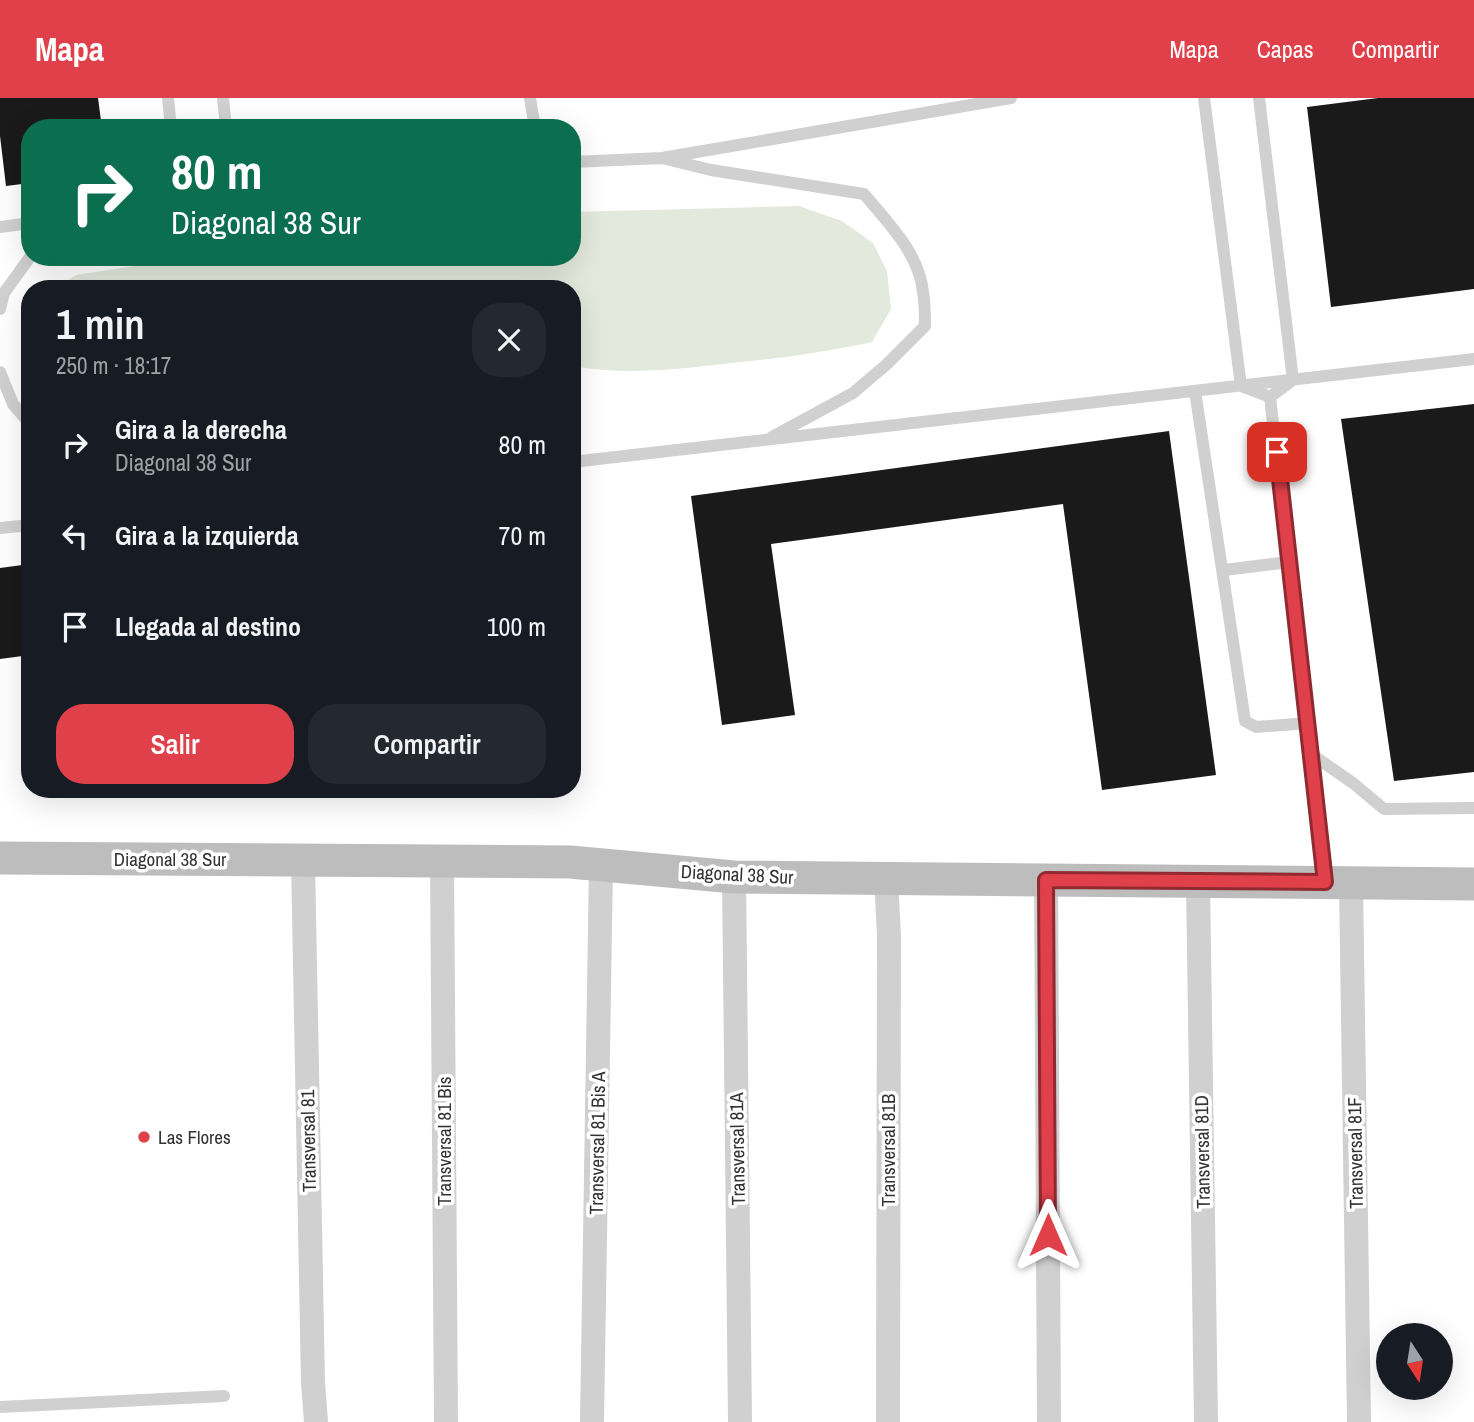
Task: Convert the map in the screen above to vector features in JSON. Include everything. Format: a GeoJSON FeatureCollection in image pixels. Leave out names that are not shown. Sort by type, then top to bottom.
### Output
{"type":"FeatureCollection","features":[{"type":"Feature","properties":{"kind":"street","name":"Diagonal 38 Sur"},"geometry":{"type":"LineString","coordinates":[[0,858],[570,862],[734,877],[1474,884]]}},
{"type":"Feature","properties":{"kind":"street","name":"Transversal 81"},"geometry":{"type":"LineString","coordinates":[[303,860],[316,1422]]}},
{"type":"Feature","properties":{"kind":"street","name":"Transversal 81 Bis"},"geometry":{"type":"LineString","coordinates":[[442,861],[446,1422]]}},
{"type":"Feature","properties":{"kind":"street","name":"Transversal 81 Bis A"},"geometry":{"type":"LineString","coordinates":[[592,1422],[601,865]]}},
{"type":"Feature","properties":{"kind":"street","name":"Transversal 81A"},"geometry":{"type":"LineString","coordinates":[[734,877],[740,1422]]}},
{"type":"Feature","properties":{"kind":"street","name":"Transversal 81B"},"geometry":{"type":"LineString","coordinates":[[886,878],[889,936],[888,1422]]}},
{"type":"Feature","properties":{"kind":"street"},"geometry":{"type":"LineString","coordinates":[[1046,880],[1049,1422]]}},
{"type":"Feature","properties":{"kind":"street","name":"Transversal 81D"},"geometry":{"type":"LineString","coordinates":[[1198,881],[1206,1422]]}},
{"type":"Feature","properties":{"kind":"street","name":"Transversal 81F"},"geometry":{"type":"LineString","coordinates":[[1338,883],[1359,1422]]}},
{"type":"Feature","properties":{"kind":"lane"},"geometry":{"type":"LineString","coordinates":[[167,98],[170,119]]}},
{"type":"Feature","properties":{"kind":"lane"},"geometry":{"type":"LineString","coordinates":[[223,98],[225,119]]}},
{"type":"Feature","properties":{"kind":"lane"},"geometry":{"type":"LineString","coordinates":[[530,98],[534,119]]}},
{"type":"Feature","properties":{"kind":"lane"},"geometry":{"type":"LineString","coordinates":[[581,162],[662,158],[1011,98]]}},
{"type":"Feature","properties":{"kind":"lane"},"geometry":{"type":"LineString","coordinates":[[1204,98],[1241,386]]}},
{"type":"Feature","properties":{"kind":"lane"},"geometry":{"type":"LineString","coordinates":[[1259,98],[1293,380]]}},
{"type":"Feature","properties":{"kind":"lane"},"geometry":{"type":"LineString","coordinates":[[662,158],[710,170],[864,194],[912,256],[923,290],[925,326],[886,365],[852,393],[765,441]]}},
{"type":"Feature","properties":{"kind":"lane"},"geometry":{"type":"LineString","coordinates":[[0,227],[21,224]]}},
{"type":"Feature","properties":{"kind":"lane"},"geometry":{"type":"LineString","coordinates":[[0,309],[4,293],[24,266]]}},
{"type":"Feature","properties":{"kind":"lane"},"geometry":{"type":"LineString","coordinates":[[581,462],[1474,359]]}},
{"type":"Feature","properties":{"kind":"lane"},"geometry":{"type":"LineString","coordinates":[[0,372],[13,404],[21,413]]}},
{"type":"Feature","properties":{"kind":"lane"},"geometry":{"type":"LineString","coordinates":[[1270,397],[1293,380]]}},
{"type":"Feature","properties":{"kind":"lane"},"geometry":{"type":"LineString","coordinates":[[1241,386],[1270,397]]}},
{"type":"Feature","properties":{"kind":"lane"},"geometry":{"type":"LineString","coordinates":[[1195,391],[1245,721],[1256,727],[1308,723]]}},
{"type":"Feature","properties":{"kind":"lane"},"geometry":{"type":"LineString","coordinates":[[1270,397],[1311,754],[1338,883]]}},
{"type":"Feature","properties":{"kind":"lane"},"geometry":{"type":"LineString","coordinates":[[0,528],[21,525]]}},
{"type":"Feature","properties":{"kind":"lane"},"geometry":{"type":"LineString","coordinates":[[1224,570],[1289,562]]}},
{"type":"Feature","properties":{"kind":"lane"},"geometry":{"type":"LineString","coordinates":[[1311,754],[1353,783],[1384,809],[1474,808]]}},
{"type":"Feature","properties":{"kind":"lane"},"geometry":{"type":"LineString","coordinates":[[0,1407],[224,1396]]}},
{"type":"Feature","properties":{"kind":"lane"},"geometry":{"type":"LineString","coordinates":[[24,1422],[25,1407]]}},
{"type":"Feature","properties":{"kind":"shaded area"},"geometry":{"type":"Polygon","coordinates":[[[799,206],[842,221],[873,243],[887,271],[891,309],[872,342],[798,355],[704,366],[647,371],[610,370],[581,367],[581,280],[68,280],[76,275],[134,266],[581,266],[581,212],[799,206]]]}},
{"type":"Feature","properties":{"kind":"building"},"geometry":{"type":"Polygon","coordinates":[[[0,98],[98,98],[101,119],[21,119],[21,184],[6,186],[0,136],[0,98]]]}},
{"type":"Feature","properties":{"kind":"building"},"geometry":{"type":"Polygon","coordinates":[[[1378,98],[1474,98],[1474,289],[1331,307],[1307,107],[1378,98]]]}},
{"type":"Feature","properties":{"kind":"building"},"geometry":{"type":"Polygon","coordinates":[[[1474,404],[1474,772],[1394,781],[1341,419],[1474,404]]]}},
{"type":"Feature","properties":{"kind":"building"},"geometry":{"type":"Polygon","coordinates":[[[1169,431],[1216,775],[1102,790],[1063,504],[771,544],[795,715],[722,725],[691,496],[1169,431]]]}},
{"type":"Feature","properties":{"kind":"building"},"geometry":{"type":"Polygon","coordinates":[[[21,565],[21,656],[0,659],[0,568],[21,565]]]}},
{"type":"Feature","properties":{"kind":"place","name":"Las Flores"},"geometry":{"type":"Point","coordinates":[144,1137]}},
{"type":"Feature","properties":{"kind":"route"},"geometry":{"type":"LineString","coordinates":[[1048,1235],[1046,880],[1325,882],[1277,452]]}}]}
